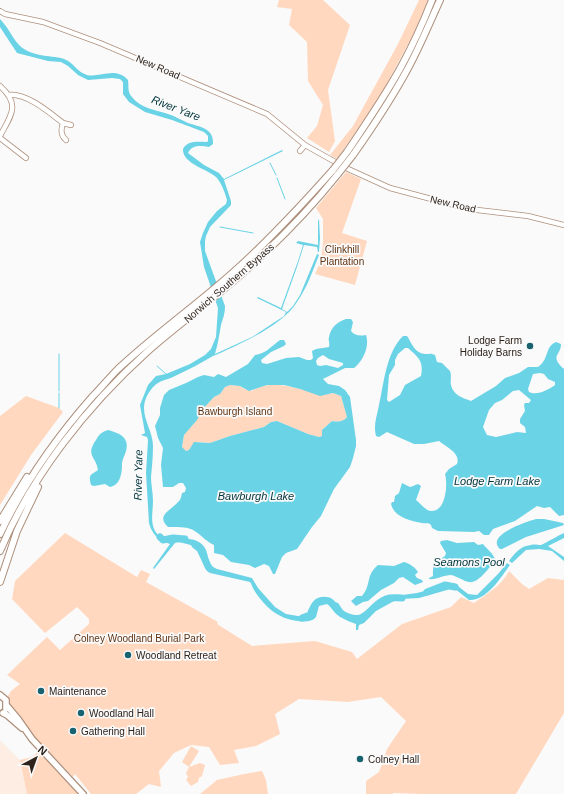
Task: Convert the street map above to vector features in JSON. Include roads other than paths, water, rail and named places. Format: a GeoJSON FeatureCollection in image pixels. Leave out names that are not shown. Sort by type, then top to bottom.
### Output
{"type":"FeatureCollection","features":[{"type":"Feature","properties":{"kind":"highway","name":"Norwich Southern Bypass"},"geometry":{"type":"LineString","coordinates":[[350,154],[402,66],[432,0]]}},
{"type":"Feature","properties":{"kind":"highway","name":"Norwich Southern Bypass"},"geometry":{"type":"LineString","coordinates":[[0,551],[17,517],[40,477],[66,439],[95,404],[149,350],[232,282],[285,234],[325,190],[336,172],[391,98],[423,39],[440,0]]}},
{"type":"Feature","properties":{"kind":"highway","name":"Norwich Southern Bypass"},"geometry":{"type":"LineString","coordinates":[[0,534],[31,478],[49,450],[70,423],[117,370],[147,343],[230,276],[336,172]]}},
{"type":"Feature","properties":{"kind":"highway"},"geometry":{"type":"LineString","coordinates":[[0,521],[38,459],[55,437],[74,414],[117,370]]}},
{"type":"Feature","properties":{"kind":"highway"},"geometry":{"type":"LineString","coordinates":[[0,582],[17,531],[40,484],[95,404]]}},
{"type":"Feature","properties":{"kind":"main road"},"geometry":{"type":"LineString","coordinates":[[0,694],[6,700],[7,706],[31,737]]}},
{"type":"Feature","properties":{"kind":"main road"},"geometry":{"type":"LineString","coordinates":[[7,706],[1,713],[7,715],[31,737],[83,794]]}},
{"type":"Feature","properties":{"kind":"street","name":"New Road"},"geometry":{"type":"LineString","coordinates":[[0,11],[5,14],[43,22],[100,42],[267,114],[305,145],[346,168],[390,188],[469,208],[528,216],[564,225]]}},
{"type":"Feature","properties":{"kind":"street"},"geometry":{"type":"LineString","coordinates":[[0,86],[13,103],[13,109],[0,137],[26,158]]}},
{"type":"Feature","properties":{"kind":"street"},"geometry":{"type":"LineString","coordinates":[[8,95],[13,94],[31,100],[63,122],[71,125]]}},
{"type":"Feature","properties":{"kind":"street"},"geometry":{"type":"LineString","coordinates":[[63,122],[61,133],[66,140]]}},
{"type":"Feature","properties":{"kind":"street"},"geometry":{"type":"LineString","coordinates":[[300,151],[305,145]]}},
{"type":"Feature","properties":{"kind":"water"},"geometry":{"type":"Polygon","coordinates":[[[0,19],[16,41],[25,49],[40,55],[64,59],[70,62],[80,72],[87,75],[92,76],[113,73],[123,76],[128,80],[130,95],[139,104],[171,115],[209,131],[213,139],[213,144],[209,147],[200,146],[191,148],[188,153],[204,165],[219,173],[224,179],[282,150],[283,151],[224,180],[231,205],[210,227],[205,241],[205,251],[225,306],[215,354],[252,337],[284,316],[286,312],[257,298],[258,297],[281,308],[303,245],[296,243],[298,241],[318,245],[319,219],[319,252],[317,247],[304,245],[282,309],[287,312],[293,306],[300,295],[317,254],[319,255],[304,291],[291,310],[282,318],[272,326],[250,339],[213,356],[180,374],[158,383],[150,391],[144,406],[144,413],[153,446],[151,477],[153,501],[152,520],[155,531],[163,538],[192,539],[202,544],[207,552],[210,563],[213,566],[217,569],[252,578],[258,588],[275,607],[286,614],[304,617],[309,616],[317,602],[327,599],[338,603],[350,617],[362,619],[375,605],[395,596],[417,593],[454,583],[468,594],[477,595],[507,563],[510,565],[488,593],[482,597],[469,600],[454,588],[419,598],[401,599],[394,601],[376,611],[364,623],[359,625],[358,630],[356,630],[356,624],[341,616],[336,607],[327,604],[319,606],[316,617],[310,621],[303,622],[291,620],[278,615],[267,607],[250,582],[210,573],[206,570],[200,550],[187,544],[175,543],[154,569],[153,568],[170,544],[162,541],[156,536],[149,523],[146,473],[148,440],[147,437],[141,435],[145,433],[140,405],[148,385],[156,376],[166,374],[190,364],[205,355],[211,349],[216,337],[218,308],[204,267],[200,242],[208,222],[217,211],[226,204],[227,200],[222,186],[217,178],[196,166],[187,159],[184,154],[183,149],[187,144],[208,141],[208,136],[204,132],[145,112],[129,102],[123,94],[123,82],[120,79],[112,78],[88,80],[78,75],[61,62],[48,61],[17,53],[0,27],[0,19]]]}},
{"type":"Feature","properties":{"kind":"water","name":"Bawburgh Lake"},"geometry":{"type":"Polygon","coordinates":[[[351,319],[353,322],[351,331],[354,334],[362,336],[366,335],[367,344],[365,353],[354,368],[345,368],[323,379],[328,384],[339,386],[345,390],[350,397],[356,446],[350,467],[334,489],[321,516],[297,549],[286,553],[282,557],[275,574],[273,574],[269,566],[264,564],[255,568],[249,565],[231,562],[223,555],[214,553],[214,545],[193,530],[183,527],[168,527],[164,523],[164,516],[180,500],[182,493],[185,492],[186,488],[183,483],[179,483],[173,487],[163,487],[161,465],[163,448],[158,438],[155,426],[160,415],[160,408],[164,395],[169,390],[204,375],[214,377],[218,374],[226,377],[248,364],[255,355],[265,351],[280,340],[284,340],[286,344],[271,352],[261,360],[262,363],[267,364],[286,358],[299,357],[311,360],[313,358],[312,351],[329,347],[331,330],[337,323],[343,320],[351,319]],[[323,355],[316,361],[317,365],[326,365],[338,368],[343,365],[343,363],[329,359],[323,355]],[[230,385],[225,387],[220,394],[214,397],[202,410],[197,420],[184,435],[182,447],[186,451],[189,450],[194,442],[210,443],[264,427],[271,422],[277,421],[319,437],[322,436],[322,430],[332,421],[336,422],[344,420],[347,417],[341,396],[333,393],[320,396],[284,385],[267,385],[249,391],[240,386],[230,385]]]}},
{"type":"Feature","properties":{"kind":"water","name":"Lodge Farm Lake"},"geometry":{"type":"Polygon","coordinates":[[[403,336],[407,336],[418,352],[435,355],[437,362],[442,363],[450,371],[451,385],[454,391],[459,396],[471,401],[496,386],[505,378],[519,373],[528,367],[538,367],[543,363],[549,348],[553,343],[556,342],[561,344],[561,348],[556,358],[564,369],[564,515],[559,516],[550,507],[544,508],[537,506],[515,521],[493,529],[489,535],[484,535],[479,531],[438,531],[432,528],[429,524],[408,520],[395,512],[391,504],[394,502],[395,496],[399,493],[402,483],[410,487],[418,484],[421,486],[416,500],[427,510],[436,510],[440,507],[445,497],[445,474],[449,469],[457,464],[458,460],[455,453],[439,441],[414,444],[387,432],[379,437],[376,436],[376,420],[386,369],[397,343],[403,336]],[[405,348],[398,354],[395,360],[395,365],[389,375],[387,400],[389,402],[400,395],[405,385],[421,376],[421,363],[415,354],[408,348],[405,348]],[[533,374],[528,389],[529,392],[539,393],[555,385],[555,382],[548,379],[544,374],[533,374]],[[519,390],[513,391],[502,400],[495,403],[489,410],[483,427],[487,435],[496,437],[517,432],[526,433],[525,427],[520,423],[520,419],[525,411],[525,403],[529,403],[531,400],[519,390]]]}},
{"type":"Feature","properties":{"kind":"water"},"geometry":{"type":"Polygon","coordinates":[[[108,430],[123,436],[126,442],[127,446],[122,462],[121,474],[119,481],[114,486],[110,487],[105,484],[94,486],[91,485],[90,477],[98,470],[91,453],[91,449],[102,432],[108,430]]]}},
{"type":"Feature","properties":{"kind":"water"},"geometry":{"type":"Polygon","coordinates":[[[536,519],[563,523],[564,525],[526,537],[500,549],[497,544],[498,539],[502,534],[516,526],[536,519]]]}},
{"type":"Feature","properties":{"kind":"water"},"geometry":{"type":"Polygon","coordinates":[[[564,533],[564,538],[548,546],[564,557],[564,561],[552,551],[539,549],[526,550],[512,563],[509,561],[521,548],[541,545],[564,533]]]}},
{"type":"Feature","properties":{"kind":"water","name":"Seamons Pool"},"geometry":{"type":"Polygon","coordinates":[[[447,540],[457,543],[474,542],[478,545],[483,544],[495,560],[480,578],[472,582],[451,575],[429,579],[433,576],[433,568],[435,564],[438,560],[445,556],[446,553],[440,543],[441,541],[447,540]]]}},
{"type":"Feature","properties":{"kind":"water"},"geometry":{"type":"Polygon","coordinates":[[[404,562],[416,569],[418,572],[415,575],[423,582],[415,585],[403,577],[399,578],[368,601],[356,606],[351,601],[357,596],[362,596],[365,592],[371,573],[378,565],[394,566],[404,562]]]}},
{"type":"Feature","properties":{"kind":"waterway"},"geometry":{"type":"LineString","coordinates":[[270,163],[276,175]]}},
{"type":"Feature","properties":{"kind":"waterway"},"geometry":{"type":"LineString","coordinates":[[277,178],[285,199]]}},
{"type":"Feature","properties":{"kind":"waterway"},"geometry":{"type":"LineString","coordinates":[[220,227],[253,233]]}},
{"type":"Feature","properties":{"kind":"waterway"},"geometry":{"type":"LineString","coordinates":[[59,354],[59,391]]}},
{"type":"Feature","properties":{"kind":"waterway"},"geometry":{"type":"LineString","coordinates":[[157,366],[166,374]]}},
{"type":"Feature","properties":{"kind":"waterway"},"geometry":{"type":"LineString","coordinates":[[59,393],[59,408]]}},
{"type":"Feature","properties":{"kind":"waterway","name":"River Yare"},"geometry":{"type":"LineString","coordinates":[[160,537],[163,540],[173,538],[185,539]]}},
{"type":"Feature","properties":{"kind":"waterway","name":"River Yare"},"geometry":{"type":"LineString","coordinates":[[195,545],[200,549],[207,564]]}},
{"type":"Feature","properties":{"kind":"waterway","name":"River Yare"},"geometry":{"type":"LineString","coordinates":[[427,592],[445,585],[455,587]]}},
{"type":"Feature","properties":{"kind":"waterway","name":"River Yare"},"geometry":{"type":"LineString","coordinates":[[302,618],[310,615],[316,603],[319,601],[329,601],[340,613],[350,618],[357,619],[367,614],[380,602],[386,599],[402,598]]}},
{"type":"Feature","properties":{"kind":"place","name":"Lodge Farm Holiday Barns"},"geometry":{"type":"Point","coordinates":[530,346]}},
{"type":"Feature","properties":{"kind":"place","name":"Woodland Retreat"},"geometry":{"type":"Point","coordinates":[128,655]}},
{"type":"Feature","properties":{"kind":"place","name":"Maintenance"},"geometry":{"type":"Point","coordinates":[41,691]}},
{"type":"Feature","properties":{"kind":"place","name":"Woodland Hall"},"geometry":{"type":"Point","coordinates":[81,713]}},
{"type":"Feature","properties":{"kind":"place","name":"Gathering Hall"},"geometry":{"type":"Point","coordinates":[73,731]}},
{"type":"Feature","properties":{"kind":"place","name":"Colney Hall"},"geometry":{"type":"Point","coordinates":[360,759]}},
{"type":"Feature","properties":{"kind":"park label","name":"Clinkhill Plantation"},"geometry":{"type":"Point","coordinates":[342,254]}},
{"type":"Feature","properties":{"kind":"park label","name":"Bawburgh Island"},"geometry":{"type":"Point","coordinates":[235,411]}},
{"type":"Feature","properties":{"kind":"park label","name":"Colney Woodland Burial Park"},"geometry":{"type":"Point","coordinates":[139,638]}}]}
